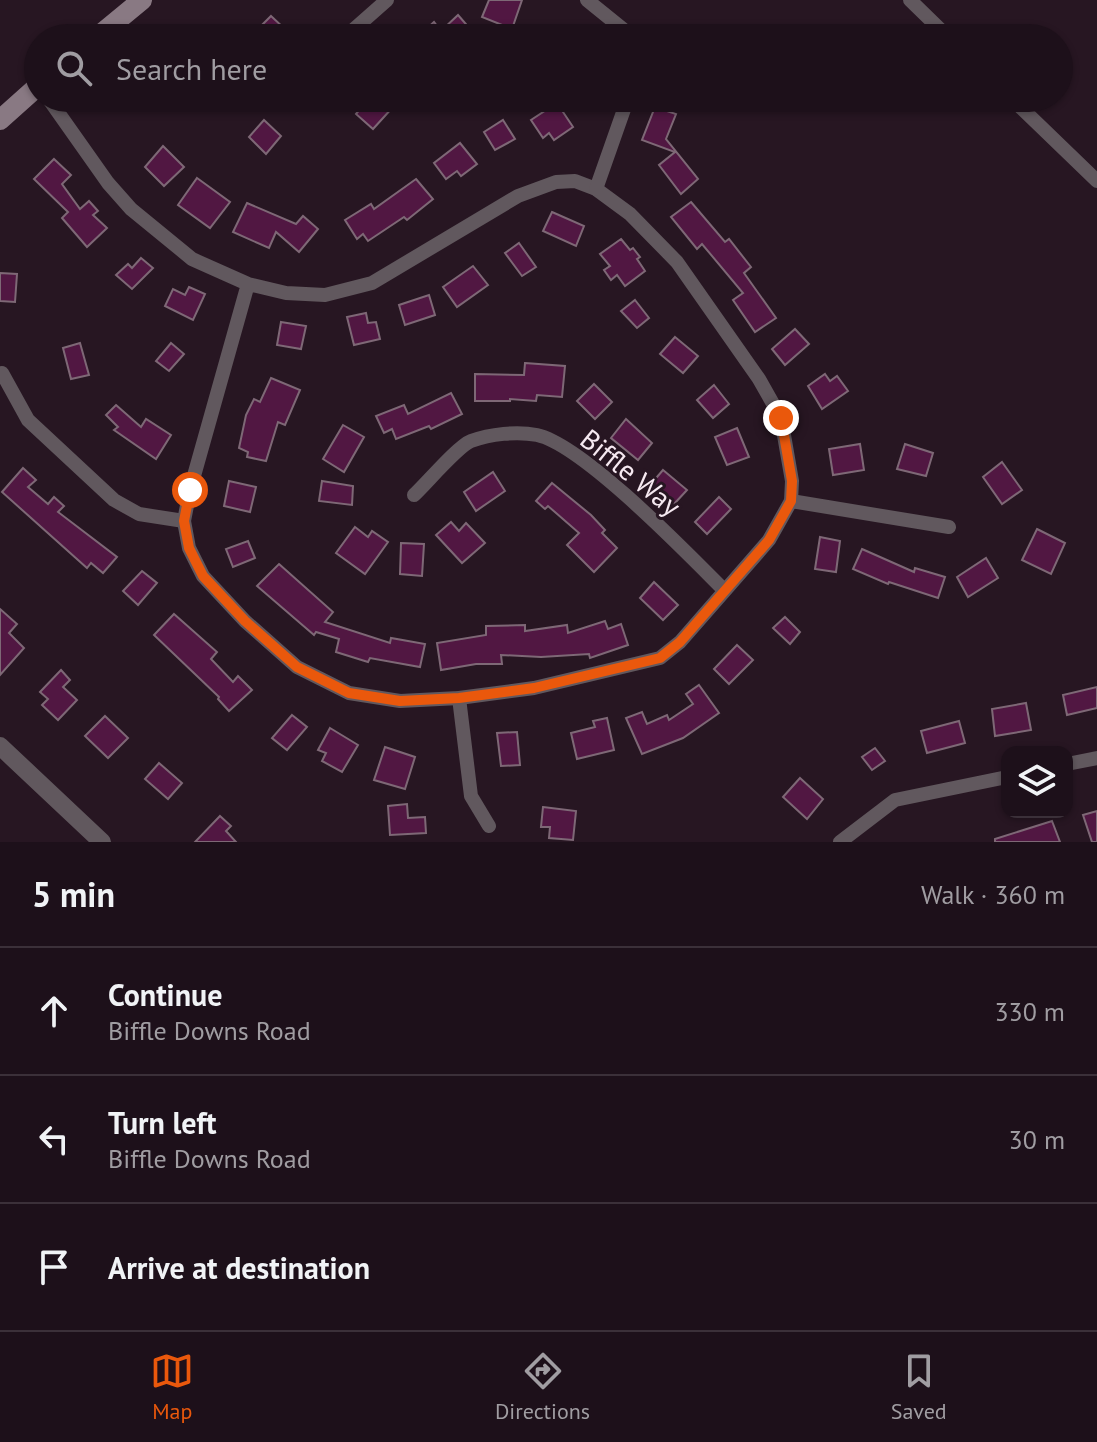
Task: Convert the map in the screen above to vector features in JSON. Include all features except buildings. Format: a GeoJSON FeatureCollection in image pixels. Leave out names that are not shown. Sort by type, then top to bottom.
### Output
{"type":"FeatureCollection","features":[{"type":"Feature","properties":{"kind":"main road"},"geometry":{"type":"LineString","coordinates":[[113,24],[142,0]]}},
{"type":"Feature","properties":{"kind":"main road"},"geometry":{"type":"LineString","coordinates":[[0,120],[24,99]]}},
{"type":"Feature","properties":{"kind":"street"},"geometry":{"type":"LineString","coordinates":[[360,24],[387,0]]}},
{"type":"Feature","properties":{"kind":"street"},"geometry":{"type":"LineString","coordinates":[[587,0],[617,24]]}},
{"type":"Feature","properties":{"kind":"street"},"geometry":{"type":"LineString","coordinates":[[910,0],[935,24]]}},
{"type":"Feature","properties":{"kind":"street"},"geometry":{"type":"LineString","coordinates":[[58,112],[108,183],[131,209],[192,259],[248,284],[286,293],[325,295],[372,283],[518,196],[556,182],[575,181],[596,189],[630,214],[677,262],[759,379],[781,418],[792,481],[791,501],[769,540],[680,642],[660,658],[534,688],[459,698],[400,701],[349,693],[297,667],[245,621],[203,576],[189,548],[184,521],[190,490],[248,284]]}},
{"type":"Feature","properties":{"kind":"street"},"geometry":{"type":"LineString","coordinates":[[596,189],[623,112]]}},
{"type":"Feature","properties":{"kind":"street"},"geometry":{"type":"LineString","coordinates":[[1026,112],[1097,181]]}},
{"type":"Feature","properties":{"kind":"street"},"geometry":{"type":"LineString","coordinates":[[2,373],[28,420],[114,500],[139,514],[184,521]]}},
{"type":"Feature","properties":{"kind":"street","name":"Biffle Way"},"geometry":{"type":"LineString","coordinates":[[414,495],[468,442],[503,434],[539,435],[582,458],[724,590]]}},
{"type":"Feature","properties":{"kind":"street"},"geometry":{"type":"LineString","coordinates":[[791,501],[949,527]]}},
{"type":"Feature","properties":{"kind":"street"},"geometry":{"type":"LineString","coordinates":[[459,698],[471,796],[489,826]]}},
{"type":"Feature","properties":{"kind":"street"},"geometry":{"type":"LineString","coordinates":[[0,746],[102,842]]}},
{"type":"Feature","properties":{"kind":"street"},"geometry":{"type":"LineString","coordinates":[[1073,763],[1097,758]]}},
{"type":"Feature","properties":{"kind":"street"},"geometry":{"type":"LineString","coordinates":[[840,842],[895,800],[1001,778]]}},
{"type":"Feature","properties":{"kind":"route"},"geometry":{"type":"LineString","coordinates":[[190,490],[184,521],[189,548],[203,576],[245,621],[297,667],[349,693],[400,701],[459,698],[534,688],[660,658],[680,642],[769,540],[791,501],[792,481],[781,418]]}}]}
